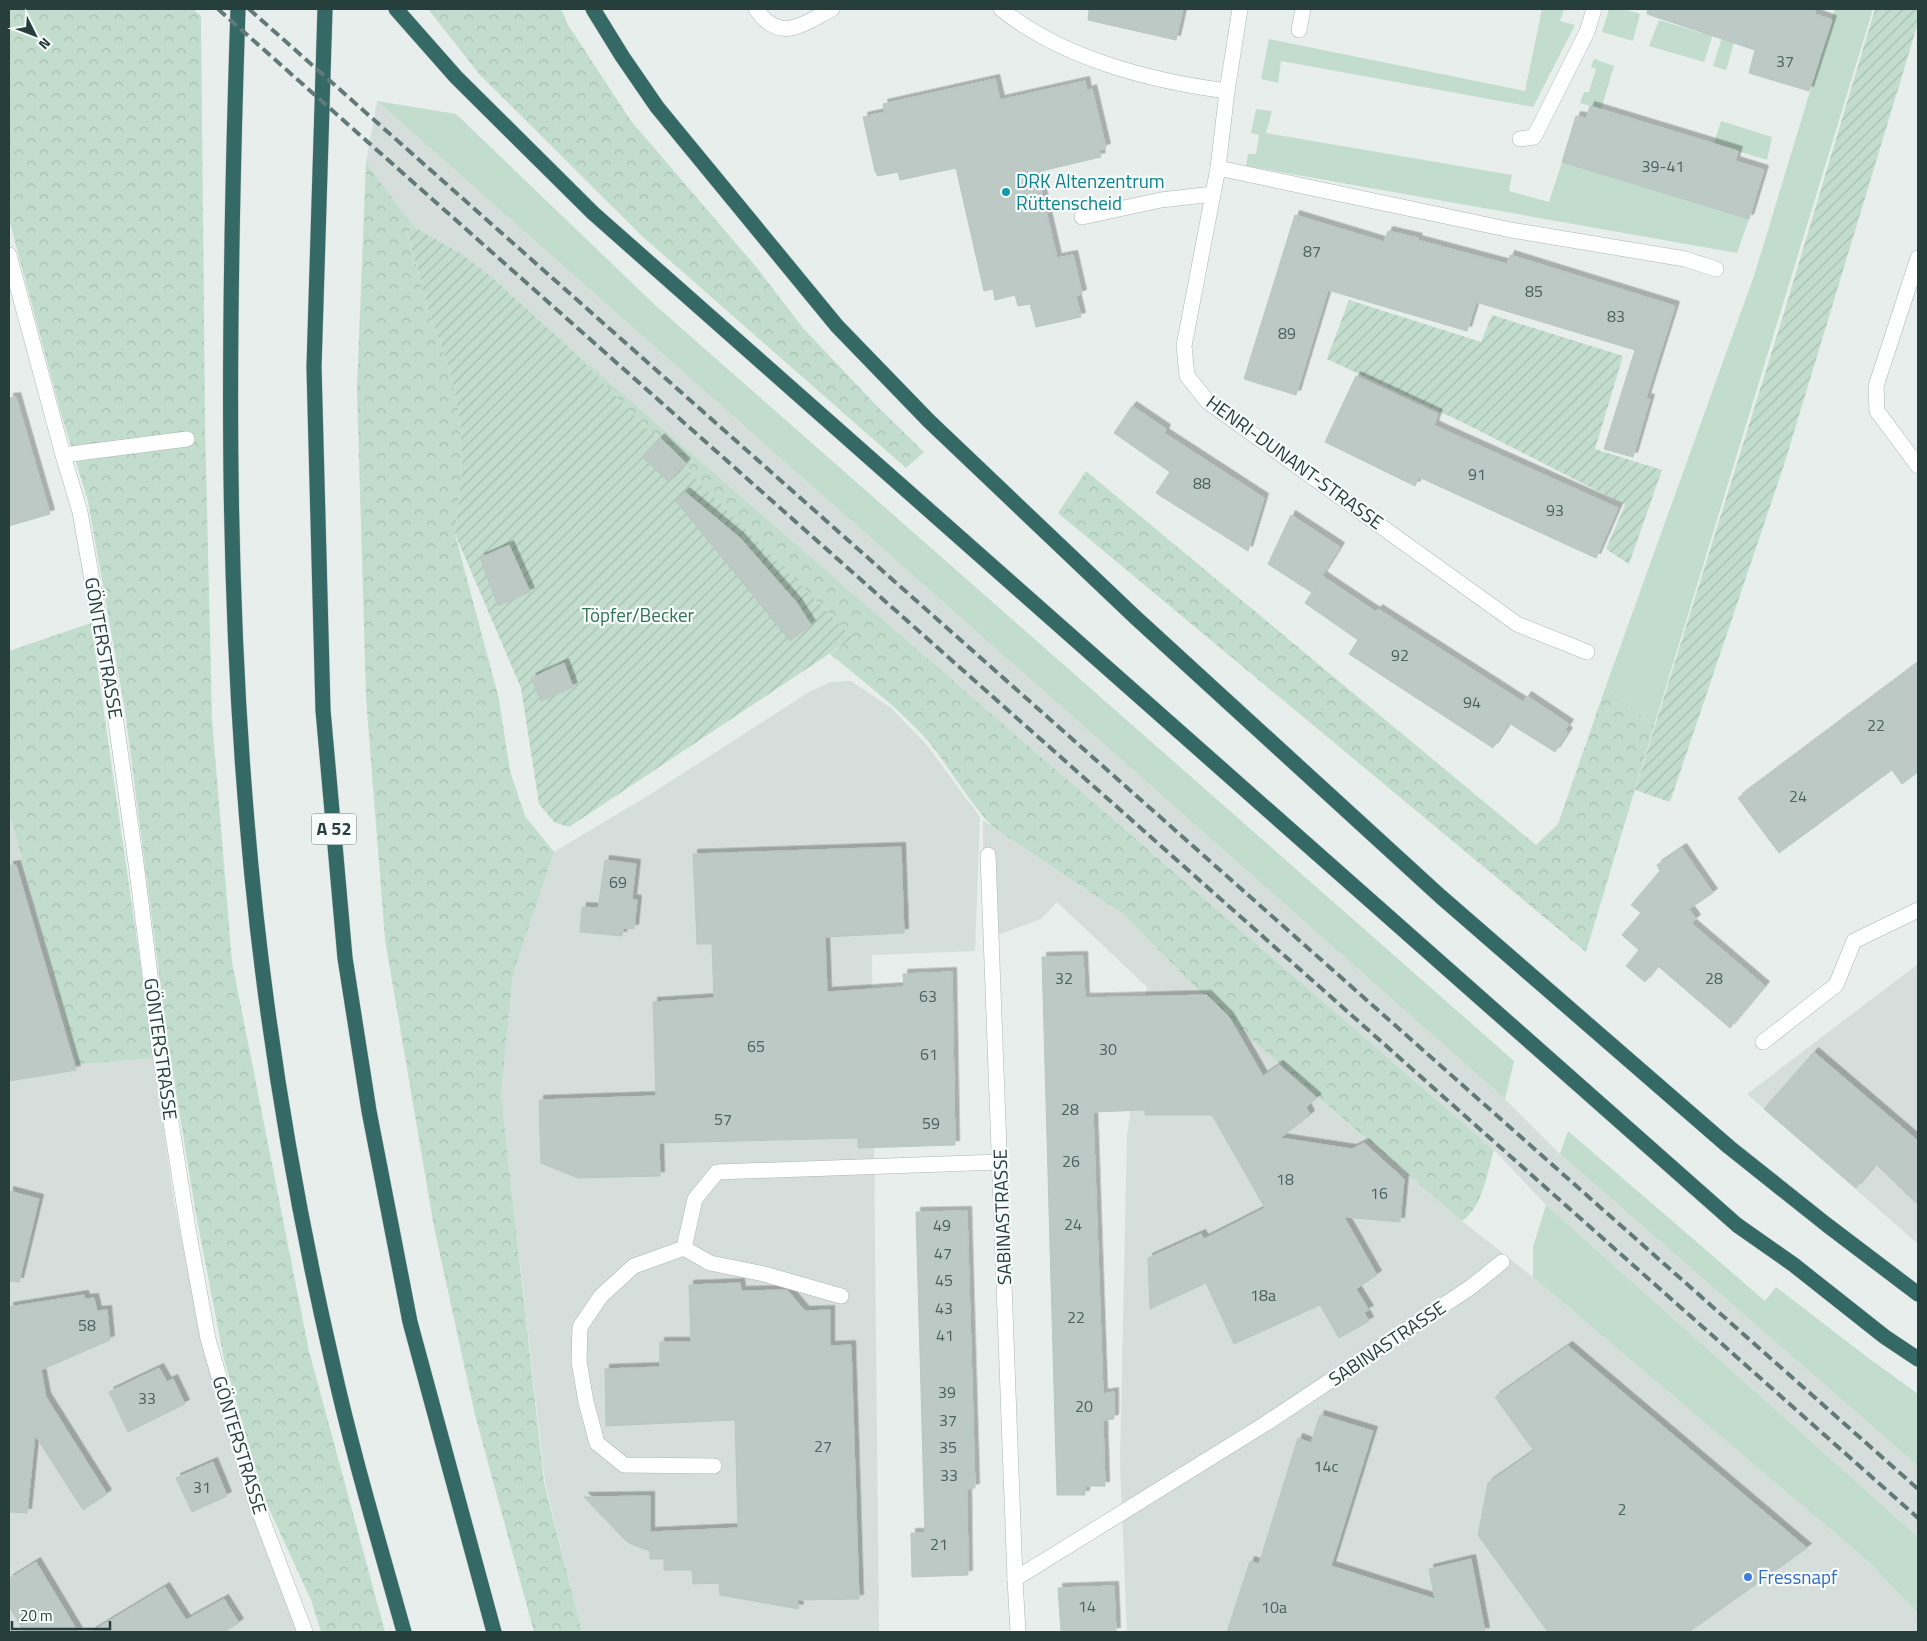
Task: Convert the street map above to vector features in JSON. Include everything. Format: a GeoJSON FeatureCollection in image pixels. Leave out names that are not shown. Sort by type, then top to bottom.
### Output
{"type":"FeatureCollection","features":[{"type":"Feature","properties":{"kind":"highway"},"geometry":{"type":"LineString","coordinates":[[238,9],[233,164],[231,371],[233,555],[240,712],[257,923],[284,1121],[317,1293],[335,1374],[404,1632]]}},
{"type":"Feature","properties":{"kind":"highway","name":"A 52"},"geometry":{"type":"LineString","coordinates":[[325,9],[314,367],[324,710],[345,958],[369,1111],[410,1322],[494,1632]]}},
{"type":"Feature","properties":{"kind":"highway"},"geometry":{"type":"LineString","coordinates":[[396,9],[456,78],[593,213],[1730,1219],[1918,1359]]}},
{"type":"Feature","properties":{"kind":"highway"},"geometry":{"type":"LineString","coordinates":[[593,9],[657,107],[837,326],[929,421],[1135,617],[1440,896],[1729,1147],[1918,1294]]}},
{"type":"Feature","properties":{"kind":"street"},"geometry":{"type":"LineString","coordinates":[[756,9],[772,25],[787,30],[802,25],[832,9]]}},
{"type":"Feature","properties":{"kind":"street"},"geometry":{"type":"LineString","coordinates":[[1001,9],[1040,36],[1102,62],[1184,85],[1227,90]]}},
{"type":"Feature","properties":{"kind":"street","name":"HENRI-DUNANT-STRASSE"},"geometry":{"type":"LineString","coordinates":[[1240,9],[1227,90],[1218,168],[1184,346],[1187,376],[1208,402],[1517,624],[1587,652]]}},
{"type":"Feature","properties":{"kind":"street"},"geometry":{"type":"LineString","coordinates":[[1299,30],[1303,9]]}},
{"type":"Feature","properties":{"kind":"street"},"geometry":{"type":"LineString","coordinates":[[1520,139],[1534,137],[1587,32],[1594,9]]}},
{"type":"Feature","properties":{"kind":"street"},"geometry":{"type":"LineString","coordinates":[[1218,168],[1511,230],[1685,259],[1716,270]]}},
{"type":"Feature","properties":{"kind":"street"},"geometry":{"type":"LineString","coordinates":[[1082,217],[1161,200],[1213,194]]}},
{"type":"Feature","properties":{"kind":"street","name":"GÖNTERSTRASSE"},"geometry":{"type":"LineString","coordinates":[[9,255],[80,512],[111,687],[136,863],[159,1047],[188,1229],[208,1339],[256,1503],[305,1632]]}},
{"type":"Feature","properties":{"kind":"street"},"geometry":{"type":"LineString","coordinates":[[1918,258],[1876,386],[1877,411],[1918,466]]}},
{"type":"Feature","properties":{"kind":"street"},"geometry":{"type":"LineString","coordinates":[[63,455],[187,439]]}},
{"type":"Feature","properties":{"kind":"street","name":"SABINASTRASSE"},"geometry":{"type":"LineString","coordinates":[[988,855],[1018,1632]]}},
{"type":"Feature","properties":{"kind":"street"},"geometry":{"type":"LineString","coordinates":[[1763,1042],[1836,985],[1854,941],[1918,910]]}},
{"type":"Feature","properties":{"kind":"street"},"geometry":{"type":"LineString","coordinates":[[684,1248],[695,1199],[717,1172],[1000,1162]]}},
{"type":"Feature","properties":{"kind":"street"},"geometry":{"type":"LineString","coordinates":[[714,1466],[624,1465],[597,1443],[586,1402],[579,1361],[580,1327],[601,1296],[634,1266],[684,1248],[710,1262],[764,1274],[841,1296]]}},
{"type":"Feature","properties":{"kind":"street","name":"SABINASTRASSE"},"geometry":{"type":"LineString","coordinates":[[1015,1579],[1265,1424],[1471,1286],[1502,1262]]}},
{"type":"Feature","properties":{"kind":"shaded area"},"geometry":{"type":"Polygon","coordinates":[[[377,101],[1505,1099],[1560,1154],[1918,1466],[1918,1537],[1546,1205],[1494,1150],[571,349],[493,278],[462,254],[414,227],[366,163],[377,101]]]}},
{"type":"Feature","properties":{"kind":"shaded area"},"geometry":{"type":"Polygon","coordinates":[[[851,681],[891,708],[926,744],[980,817],[975,951],[872,955],[879,1632],[582,1632],[545,1482],[501,1094],[513,974],[554,852],[651,794],[809,692],[831,682],[851,681]]]}},
{"type":"Feature","properties":{"kind":"shaded area"},"geometry":{"type":"Polygon","coordinates":[[[9,812],[77,1063],[154,1058],[173,1196],[200,1334],[303,1632],[9,1632],[9,812]]]}},
{"type":"Feature","properties":{"kind":"shaded area"},"geometry":{"type":"Polygon","coordinates":[[[983,820],[1123,914],[1223,1015],[1462,1221],[1533,1277],[1869,1562],[1918,1613],[1918,1632],[1127,1632],[1120,1464],[1127,1136],[1147,987],[1057,902],[1041,919],[984,940],[983,820]]]}},
{"type":"Feature","properties":{"kind":"shaded area"},"geometry":{"type":"Polygon","coordinates":[[[1918,964],[1918,1244],[1747,1094],[1918,964]]]}},
{"type":"Feature","properties":{"kind":"green space"},"geometry":{"type":"Polygon","coordinates":[[[9,9],[193,9],[201,16],[205,425],[212,719],[232,962],[309,1351],[385,1632],[321,1632],[311,1600],[264,1498],[224,1359],[197,1220],[168,1044],[125,711],[88,501],[60,410],[9,219],[9,9]]]}},
{"type":"Feature","properties":{"kind":"green space"},"geometry":{"type":"Polygon","coordinates":[[[428,9],[561,9],[568,25],[631,121],[757,268],[803,328],[874,403],[924,452],[906,468],[643,237],[480,75],[428,9]]]}},
{"type":"Feature","properties":{"kind":"green space"},"geometry":{"type":"Polygon","coordinates":[[[1542,9],[1564,9],[1560,21],[1575,25],[1533,107],[1281,61],[1278,83],[1261,79],[1269,39],[1525,91],[1542,9]]]}},
{"type":"Feature","properties":{"kind":"green space"},"geometry":{"type":"Polygon","coordinates":[[[1609,9],[1623,9],[1640,14],[1633,41],[1602,32],[1609,9]]]}},
{"type":"Feature","properties":{"kind":"green space"},"geometry":{"type":"Polygon","coordinates":[[[1709,9],[1721,9],[1704,62],[1649,46],[1659,20],[1701,33],[1709,9]]]}},
{"type":"Feature","properties":{"kind":"green space"},"geometry":{"type":"Polygon","coordinates":[[[1731,9],[1744,9],[1726,70],[1713,66],[1731,9]]]}},
{"type":"Feature","properties":{"kind":"green space"},"geometry":{"type":"Polygon","coordinates":[[[1835,9],[1873,9],[1654,726],[1606,686],[1755,273],[1835,9]]]}},
{"type":"Feature","properties":{"kind":"green space"},"geometry":{"type":"Polygon","coordinates":[[[1875,9],[1918,9],[1918,23],[1784,465],[1670,802],[1635,790],[1783,316],[1875,9]]]}},
{"type":"Feature","properties":{"kind":"green space"},"geometry":{"type":"Polygon","coordinates":[[[1594,59],[1614,66],[1601,109],[1580,103],[1584,92],[1589,92],[1596,69],[1591,67],[1594,59]]]}},
{"type":"Feature","properties":{"kind":"green space"},"geometry":{"type":"Polygon","coordinates":[[[377,101],[456,114],[655,305],[1514,1061],[1505,1099],[377,101]]]}},
{"type":"Feature","properties":{"kind":"green space"},"geometry":{"type":"Polygon","coordinates":[[[1256,109],[1272,111],[1266,133],[1512,175],[1509,191],[1549,202],[1562,162],[1749,219],[1737,253],[1246,166],[1248,154],[1256,154],[1259,135],[1251,133],[1256,109]]]}},
{"type":"Feature","properties":{"kind":"green space"},"geometry":{"type":"Polygon","coordinates":[[[1721,121],[1772,137],[1767,160],[1714,144],[1721,121]]]}},
{"type":"Feature","properties":{"kind":"green space"},"geometry":{"type":"Polygon","coordinates":[[[366,163],[414,227],[407,233],[428,308],[450,371],[460,419],[462,467],[455,534],[499,699],[510,771],[525,816],[554,852],[513,974],[501,1094],[544,1482],[582,1632],[534,1632],[475,1415],[434,1227],[385,939],[366,697],[357,388],[366,163]]]}},
{"type":"Feature","properties":{"kind":"green space","name":"Töpfer/Becker"},"geometry":{"type":"Polygon","coordinates":[[[414,227],[462,254],[493,278],[571,349],[853,638],[569,827],[554,822],[539,804],[521,688],[455,534],[462,467],[460,419],[450,371],[428,308],[407,232],[414,227]]]}},
{"type":"Feature","properties":{"kind":"green space"},"geometry":{"type":"Polygon","coordinates":[[[1349,300],[1481,342],[1492,315],[1623,356],[1595,449],[1662,470],[1629,564],[1606,549],[1625,505],[1464,423],[1327,359],[1349,300]]]}},
{"type":"Feature","properties":{"kind":"green space"},"geometry":{"type":"Polygon","coordinates":[[[571,349],[1494,1150],[1480,1198],[1469,1215],[1462,1221],[1223,1015],[1123,914],[993,827],[917,729],[830,654],[853,638],[571,349]]]}},
{"type":"Feature","properties":{"kind":"green space"},"geometry":{"type":"Polygon","coordinates":[[[1086,471],[1536,845],[1558,824],[1606,686],[1654,726],[1586,952],[1058,513],[1086,471]]]}},
{"type":"Feature","properties":{"kind":"green space"},"geometry":{"type":"Polygon","coordinates":[[[91,623],[154,1058],[77,1064],[9,812],[9,651],[91,623]]]}},
{"type":"Feature","properties":{"kind":"green space"},"geometry":{"type":"Polygon","coordinates":[[[1568,1131],[1765,1301],[1776,1287],[1918,1394],[1918,1466],[1560,1154],[1568,1131]]]}},
{"type":"Feature","properties":{"kind":"green space"},"geometry":{"type":"Polygon","coordinates":[[[1546,1205],[1918,1537],[1918,1613],[1869,1562],[1533,1277],[1533,1247],[1546,1205]]]}},
{"type":"Feature","properties":{"kind":"building"},"geometry":{"type":"Polygon","coordinates":[[[1089,9],[1183,9],[1176,40],[1088,20],[1089,9]]]}},
{"type":"Feature","properties":{"kind":"building"},"geometry":{"type":"Polygon","coordinates":[[[1648,9],[1815,9],[1815,14],[1832,20],[1809,91],[1749,73],[1755,50],[1647,14],[1648,9]]]}},
{"type":"Feature","properties":{"kind":"building","name":"DRK Altenzentrum Rüttenscheid"},"geometry":{"type":"Polygon","coordinates":[[[995,79],[1000,100],[1085,81],[1087,91],[1092,89],[1106,148],[1099,150],[1101,157],[1037,172],[1057,258],[1073,255],[1082,294],[1076,296],[1081,317],[1036,327],[1030,304],[1018,306],[1015,295],[995,300],[993,289],[984,291],[956,168],[900,180],[898,172],[878,176],[875,171],[863,117],[885,112],[883,104],[995,79]]]}},
{"type":"Feature","properties":{"kind":"building"},"geometry":{"type":"Polygon","coordinates":[[[1590,106],[1738,151],[1735,161],[1764,170],[1749,219],[1562,162],[1576,116],[1586,118],[1590,106]]]}},
{"type":"Feature","properties":{"kind":"building"},"geometry":{"type":"Polygon","coordinates":[[[1295,215],[1384,242],[1388,231],[1507,264],[1510,255],[1675,306],[1646,398],[1650,399],[1633,457],[1604,449],[1635,350],[1476,302],[1467,331],[1328,290],[1296,395],[1244,379],[1295,215]]]}},
{"type":"Feature","properties":{"kind":"building"},"geometry":{"type":"Polygon","coordinates":[[[1356,376],[1438,414],[1434,425],[1618,508],[1596,558],[1419,477],[1415,486],[1325,442],[1356,376]]]}},
{"type":"Feature","properties":{"kind":"building"},"geometry":{"type":"Polygon","coordinates":[[[16,397],[50,514],[9,526],[9,398],[16,397]]]}},
{"type":"Feature","properties":{"kind":"building"},"geometry":{"type":"Polygon","coordinates":[[[1132,406],[1166,429],[1164,433],[1264,498],[1248,551],[1156,493],[1170,472],[1114,433],[1132,406]]]}},
{"type":"Feature","properties":{"kind":"building"},"geometry":{"type":"Polygon","coordinates":[[[660,438],[686,463],[669,482],[642,457],[660,438]]]}},
{"type":"Feature","properties":{"kind":"building"},"geometry":{"type":"Polygon","coordinates":[[[685,492],[740,538],[797,603],[811,625],[790,641],[676,501],[685,492]]]}},
{"type":"Feature","properties":{"kind":"building"},"geometry":{"type":"Polygon","coordinates":[[[1291,515],[1340,547],[1322,576],[1376,612],[1378,609],[1523,702],[1527,696],[1569,724],[1565,730],[1568,732],[1555,752],[1509,723],[1493,748],[1349,654],[1358,640],[1305,603],[1321,578],[1311,592],[1268,564],[1291,515]]]}},
{"type":"Feature","properties":{"kind":"building"},"geometry":{"type":"Polygon","coordinates":[[[509,545],[530,592],[498,606],[480,558],[509,545]]]}},
{"type":"Feature","properties":{"kind":"building"},"geometry":{"type":"Polygon","coordinates":[[[564,663],[573,687],[541,701],[531,678],[564,663]]]}},
{"type":"Feature","properties":{"kind":"building"},"geometry":{"type":"Polygon","coordinates":[[[1918,663],[1918,772],[1902,784],[1892,770],[1779,853],[1738,798],[1918,663]]]}},
{"type":"Feature","properties":{"kind":"building"},"geometry":{"type":"Polygon","coordinates":[[[901,847],[904,933],[825,937],[827,992],[904,987],[903,974],[952,972],[955,1145],[858,1148],[858,1138],[659,1143],[660,1176],[578,1178],[541,1163],[539,1100],[656,1096],[653,1002],[714,998],[712,944],[697,944],[693,854],[901,847]]]}},
{"type":"Feature","properties":{"kind":"building"},"geometry":{"type":"Polygon","coordinates":[[[1682,848],[1713,893],[1689,909],[1696,919],[1691,923],[1765,986],[1730,1028],[1658,966],[1645,982],[1626,966],[1639,950],[1622,935],[1641,913],[1631,905],[1660,871],[1657,865],[1682,848]]]}},
{"type":"Feature","properties":{"kind":"building"},"geometry":{"type":"Polygon","coordinates":[[[605,860],[636,864],[632,899],[637,900],[634,929],[623,928],[622,936],[580,932],[582,907],[598,908],[605,860]]]}},
{"type":"Feature","properties":{"kind":"building"},"geometry":{"type":"Polygon","coordinates":[[[16,865],[76,1070],[9,1081],[9,866],[16,865]]]}},
{"type":"Feature","properties":{"kind":"building"},"geometry":{"type":"Polygon","coordinates":[[[1083,956],[1085,998],[1207,995],[1229,1017],[1263,1076],[1279,1065],[1317,1098],[1306,1107],[1310,1115],[1280,1138],[1352,1149],[1364,1143],[1404,1179],[1400,1222],[1344,1217],[1377,1275],[1356,1289],[1369,1310],[1364,1312],[1369,1321],[1339,1338],[1320,1305],[1234,1344],[1206,1283],[1150,1309],[1148,1258],[1201,1234],[1204,1239],[1265,1208],[1212,1115],[1145,1115],[1145,1110],[1093,1112],[1103,1394],[1114,1392],[1114,1419],[1103,1420],[1105,1486],[1085,1486],[1085,1495],[1057,1495],[1042,957],[1083,956]]]}},
{"type":"Feature","properties":{"kind":"building"},"geometry":{"type":"Polygon","coordinates":[[[1814,1052],[1918,1141],[1918,1205],[1876,1164],[1856,1188],[1764,1109],[1814,1052]]]}},
{"type":"Feature","properties":{"kind":"building"},"geometry":{"type":"Polygon","coordinates":[[[9,1191],[39,1199],[19,1282],[9,1281],[9,1191]]]}},
{"type":"Feature","properties":{"kind":"building"},"geometry":{"type":"Polygon","coordinates":[[[967,1211],[975,1488],[967,1489],[968,1575],[912,1577],[911,1533],[925,1533],[916,1212],[967,1211]]]}},
{"type":"Feature","properties":{"kind":"building"},"geometry":{"type":"Polygon","coordinates":[[[740,1283],[741,1291],[787,1290],[805,1311],[830,1310],[830,1346],[851,1345],[859,1599],[797,1600],[799,1609],[720,1595],[719,1583],[693,1584],[692,1570],[664,1570],[664,1559],[650,1559],[650,1551],[631,1544],[624,1539],[584,1497],[650,1496],[650,1532],[738,1528],[735,1420],[606,1426],[605,1369],[660,1367],[660,1342],[691,1342],[689,1285],[740,1283]]]}},
{"type":"Feature","properties":{"kind":"building"},"geometry":{"type":"Polygon","coordinates":[[[84,1295],[85,1299],[94,1298],[97,1311],[107,1310],[110,1340],[41,1370],[46,1397],[107,1494],[83,1510],[35,1435],[27,1513],[9,1512],[9,1307],[84,1295]]]}},
{"type":"Feature","properties":{"kind":"building"},"geometry":{"type":"Polygon","coordinates":[[[1568,1346],[1807,1548],[1689,1632],[1548,1632],[1478,1535],[1488,1483],[1534,1451],[1495,1397],[1568,1346]]]}},
{"type":"Feature","properties":{"kind":"building"},"geometry":{"type":"Polygon","coordinates":[[[159,1368],[167,1382],[173,1379],[185,1404],[128,1432],[109,1392],[159,1368]]]}},
{"type":"Feature","properties":{"kind":"building"},"geometry":{"type":"Polygon","coordinates":[[[1320,1415],[1373,1431],[1331,1566],[1435,1599],[1429,1569],[1471,1559],[1485,1632],[1227,1632],[1250,1561],[1259,1564],[1298,1438],[1311,1443],[1320,1415]]]}},
{"type":"Feature","properties":{"kind":"building"},"geometry":{"type":"Polygon","coordinates":[[[213,1462],[227,1496],[192,1512],[176,1478],[213,1462]]]}},
{"type":"Feature","properties":{"kind":"building"},"geometry":{"type":"Polygon","coordinates":[[[36,1562],[78,1632],[24,1632],[9,1606],[9,1579],[36,1562]]]}},
{"type":"Feature","properties":{"kind":"building"},"geometry":{"type":"Polygon","coordinates":[[[1114,1586],[1116,1632],[1061,1632],[1058,1588],[1114,1586]]]}},
{"type":"Feature","properties":{"kind":"building"},"geometry":{"type":"Polygon","coordinates":[[[165,1587],[186,1620],[224,1599],[239,1623],[224,1632],[91,1632],[165,1587]]]}},
{"type":"Feature","properties":{"kind":"railway"},"geometry":{"type":"LineString","coordinates":[[218,9],[1918,1518]]}},
{"type":"Feature","properties":{"kind":"railway"},"geometry":{"type":"LineString","coordinates":[[249,9],[1918,1489]]}},
{"type":"Feature","properties":{"kind":"place","name":"DRK Altenzentrum Rüttenscheid"},"geometry":{"type":"Point","coordinates":[1006,192]}},
{"type":"Feature","properties":{"kind":"place","name":"Fressnapf"},"geometry":{"type":"Point","coordinates":[1748,1577]}}]}
